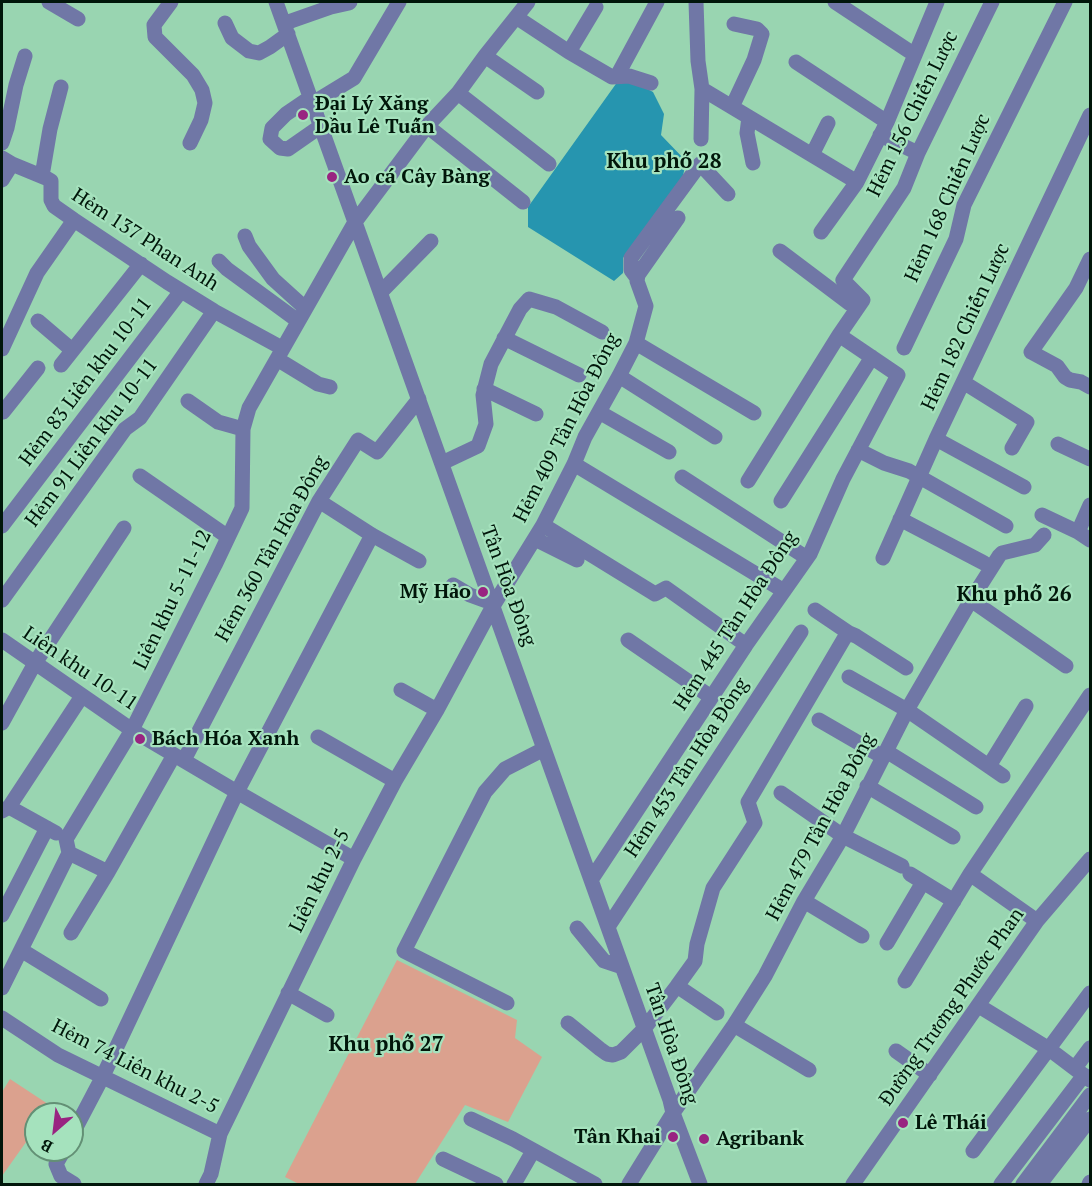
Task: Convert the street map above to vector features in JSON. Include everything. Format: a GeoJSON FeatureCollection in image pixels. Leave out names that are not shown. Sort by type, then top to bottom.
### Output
{"type":"FeatureCollection","features":[{"type":"Feature","properties":{"kind":"street"},"geometry":{"type":"LineString","coordinates":[[49,2],[78,19]]}},
{"type":"Feature","properties":{"kind":"street"},"geometry":{"type":"LineString","coordinates":[[171,2],[154,25],[155,37],[193,75],[202,90],[205,103],[201,120],[190,143]]}},
{"type":"Feature","properties":{"kind":"street","name":"Tân Hòa Đông"},"geometry":{"type":"LineString","coordinates":[[276,2],[700,1185]]}},
{"type":"Feature","properties":{"kind":"street"},"geometry":{"type":"LineString","coordinates":[[225,23],[232,38],[249,51],[259,52],[270,47],[291,21],[350,2]]}},
{"type":"Feature","properties":{"kind":"street"},"geometry":{"type":"LineString","coordinates":[[321,126],[288,148],[280,148],[270,140],[272,128],[286,114],[354,78],[399,2]]}},
{"type":"Feature","properties":{"kind":"street","name":"Liên khu 5-11-12"},"geometry":{"type":"LineString","coordinates":[[2,988],[67,846],[132,730],[242,508],[243,429],[249,408],[355,222],[427,126],[459,93],[528,2]]}},
{"type":"Feature","properties":{"kind":"street"},"geometry":{"type":"LineString","coordinates":[[617,76],[657,2]]}},
{"type":"Feature","properties":{"kind":"street"},"geometry":{"type":"LineString","coordinates":[[696,2],[698,61],[702,88],[701,139]]}},
{"type":"Feature","properties":{"kind":"street"},"geometry":{"type":"LineString","coordinates":[[835,2],[915,55]]}},
{"type":"Feature","properties":{"kind":"street"},"geometry":{"type":"LineString","coordinates":[[820,232],[857,182],[884,129],[937,2]]}},
{"type":"Feature","properties":{"kind":"street","name":"Hẻm 156 Chiến Lược"},"geometry":{"type":"LineString","coordinates":[[857,307],[863,300],[843,280],[904,188],[918,153],[992,2]]}},
{"type":"Feature","properties":{"kind":"street","name":"Hẻm 168 Chiến Lược"},"geometry":{"type":"LineString","coordinates":[[904,348],[956,239],[964,205],[1065,2]]}},
{"type":"Feature","properties":{"kind":"street"},"geometry":{"type":"LineString","coordinates":[[569,52],[596,7]]}},
{"type":"Feature","properties":{"kind":"street"},"geometry":{"type":"LineString","coordinates":[[516,17],[612,77],[629,76],[651,84]]}},
{"type":"Feature","properties":{"kind":"street"},"geometry":{"type":"LineString","coordinates":[[732,106],[754,60],[762,34],[758,29],[734,24]]}},
{"type":"Feature","properties":{"kind":"street"},"geometry":{"type":"LineString","coordinates":[[2,143],[25,56]]}},
{"type":"Feature","properties":{"kind":"street"},"geometry":{"type":"LineString","coordinates":[[485,56],[537,92]]}},
{"type":"Feature","properties":{"kind":"street"},"geometry":{"type":"LineString","coordinates":[[796,62],[918,153]]}},
{"type":"Feature","properties":{"kind":"street"},"geometry":{"type":"LineString","coordinates":[[2,180],[7,161],[42,176],[50,129],[61,87]]}},
{"type":"Feature","properties":{"kind":"street"},"geometry":{"type":"LineString","coordinates":[[702,88],[857,182]]}},
{"type":"Feature","properties":{"kind":"street"},"geometry":{"type":"LineString","coordinates":[[459,93],[549,164]]}},
{"type":"Feature","properties":{"kind":"street","name":"Hẻm 182 Chiến Lược"},"geometry":{"type":"LineString","coordinates":[[883,558],[936,439],[1090,115]]}},
{"type":"Feature","properties":{"kind":"street"},"geometry":{"type":"LineString","coordinates":[[749,117],[747,134],[753,163]]}},
{"type":"Feature","properties":{"kind":"street"},"geometry":{"type":"LineString","coordinates":[[812,155],[828,123]]}},
{"type":"Feature","properties":{"kind":"street"},"geometry":{"type":"LineString","coordinates":[[427,126],[523,202]]}},
{"type":"Feature","properties":{"kind":"street"},"geometry":{"type":"LineString","coordinates":[[637,278],[631,270],[631,258],[700,164],[728,194]]}},
{"type":"Feature","properties":{"kind":"street","name":"Hẻm 137 Phan Anh"},"geometry":{"type":"LineString","coordinates":[[42,176],[51,181],[50,192],[54,206],[279,354],[318,384],[330,387]]}},
{"type":"Feature","properties":{"kind":"street"},"geometry":{"type":"LineString","coordinates":[[637,278],[678,218]]}},
{"type":"Feature","properties":{"kind":"street"},"geometry":{"type":"LineString","coordinates":[[2,350],[37,273],[74,220]]}},
{"type":"Feature","properties":{"kind":"street"},"geometry":{"type":"LineString","coordinates":[[245,236],[249,246],[273,279],[302,314]]}},
{"type":"Feature","properties":{"kind":"street"},"geometry":{"type":"LineString","coordinates":[[381,292],[431,241]]}},
{"type":"Feature","properties":{"kind":"street"},"geometry":{"type":"LineString","coordinates":[[748,481],[857,307],[780,251]]}},
{"type":"Feature","properties":{"kind":"street"},"geometry":{"type":"LineString","coordinates":[[1086,384],[1070,380],[1057,366],[1031,352],[1076,288],[1090,260]]}},
{"type":"Feature","properties":{"kind":"street"},"geometry":{"type":"LineString","coordinates":[[219,261],[227,269],[302,314]]}},
{"type":"Feature","properties":{"kind":"street"},"geometry":{"type":"LineString","coordinates":[[61,365],[141,264]]}},
{"type":"Feature","properties":{"kind":"street","name":"Hẻm 409 Tân Hòa Đông"},"geometry":{"type":"LineString","coordinates":[[493,605],[543,525],[585,437],[636,343],[646,306],[637,278]]}},
{"type":"Feature","properties":{"kind":"street","name":"Hẻm 83 Liên khu 10-11"},"geometry":{"type":"LineString","coordinates":[[2,526],[181,291]]}},
{"type":"Feature","properties":{"kind":"street"},"geometry":{"type":"LineString","coordinates":[[442,463],[478,446],[486,424],[483,395],[490,364],[520,309],[529,299],[556,307],[602,332]]}},
{"type":"Feature","properties":{"kind":"street","name":"Hẻm 91 Liên khu 10-11"},"geometry":{"type":"LineString","coordinates":[[2,600],[125,429],[140,418],[214,311]]}},
{"type":"Feature","properties":{"kind":"street"},"geometry":{"type":"LineString","coordinates":[[38,321],[72,350]]}},
{"type":"Feature","properties":{"kind":"street"},"geometry":{"type":"LineString","coordinates":[[781,501],[872,357],[839,335]]}},
{"type":"Feature","properties":{"kind":"street"},"geometry":{"type":"LineString","coordinates":[[504,338],[579,375]]}},
{"type":"Feature","properties":{"kind":"street"},"geometry":{"type":"LineString","coordinates":[[636,343],[754,413]]}},
{"type":"Feature","properties":{"kind":"street","name":"Hẻm 445 Tân Hòa Đông"},"geometry":{"type":"LineString","coordinates":[[591,880],[711,697],[810,554],[843,478],[898,375],[872,357]]}},
{"type":"Feature","properties":{"kind":"street"},"geometry":{"type":"LineString","coordinates":[[2,414],[38,368]]}},
{"type":"Feature","properties":{"kind":"street"},"geometry":{"type":"LineString","coordinates":[[619,376],[715,437]]}},
{"type":"Feature","properties":{"kind":"street"},"geometry":{"type":"LineString","coordinates":[[963,382],[1027,422],[1012,448]]}},
{"type":"Feature","properties":{"kind":"street"},"geometry":{"type":"LineString","coordinates":[[484,389],[536,414]]}},
{"type":"Feature","properties":{"kind":"street","name":"Hẻm 360 Tân Hòa Đông"},"geometry":{"type":"LineString","coordinates":[[71,933],[179,758],[319,501],[358,440],[377,452],[419,399]]}},
{"type":"Feature","properties":{"kind":"street"},"geometry":{"type":"LineString","coordinates":[[188,400],[218,422],[243,429]]}},
{"type":"Feature","properties":{"kind":"street"},"geometry":{"type":"LineString","coordinates":[[599,412],[669,452]]}},
{"type":"Feature","properties":{"kind":"street"},"geometry":{"type":"LineString","coordinates":[[936,439],[1024,487]]}},
{"type":"Feature","properties":{"kind":"street"},"geometry":{"type":"LineString","coordinates":[[1058,444],[1090,459]]}},
{"type":"Feature","properties":{"kind":"street"},"geometry":{"type":"LineString","coordinates":[[858,450],[909,471],[1006,526]]}},
{"type":"Feature","properties":{"kind":"street"},"geometry":{"type":"LineString","coordinates":[[574,464],[784,591]]}},
{"type":"Feature","properties":{"kind":"street"},"geometry":{"type":"LineString","coordinates":[[141,476],[228,537]]}},
{"type":"Feature","properties":{"kind":"street"},"geometry":{"type":"LineString","coordinates":[[681,477],[807,558]]}},
{"type":"Feature","properties":{"kind":"street"},"geometry":{"type":"LineString","coordinates":[[319,501],[372,535],[419,561]]}},
{"type":"Feature","properties":{"kind":"street"},"geometry":{"type":"LineString","coordinates":[[1042,515],[1084,536],[1090,505]]}},
{"type":"Feature","properties":{"kind":"street"},"geometry":{"type":"LineString","coordinates":[[900,519],[984,563]]}},
{"type":"Feature","properties":{"kind":"street"},"geometry":{"type":"LineString","coordinates":[[543,525],[655,594],[666,588],[746,645]]}},
{"type":"Feature","properties":{"kind":"street"},"geometry":{"type":"LineString","coordinates":[[2,723],[6,702],[35,663],[124,528]]}},
{"type":"Feature","properties":{"kind":"street"},"geometry":{"type":"LineString","coordinates":[[84,1112],[237,792],[372,535]]}},
{"type":"Feature","properties":{"kind":"street","name":"Hẻm 479 Tân Hòa Đông"},"geometry":{"type":"LineString","coordinates":[[629,1185],[673,1113],[765,976],[804,902],[843,836],[907,710],[999,556],[1002,553],[1035,545],[1044,535]]}},
{"type":"Feature","properties":{"kind":"street"},"geometry":{"type":"LineString","coordinates":[[535,539],[577,560]]}},
{"type":"Feature","properties":{"kind":"street"},"geometry":{"type":"LineString","coordinates":[[453,585],[493,605]]}},
{"type":"Feature","properties":{"kind":"street"},"geometry":{"type":"LineString","coordinates":[[971,600],[1066,666]]}},
{"type":"Feature","properties":{"kind":"street","name":"Liên khu 2-5"},"geometry":{"type":"LineString","coordinates":[[206,1185],[211,1174],[220,1134],[354,859],[493,605]]}},
{"type":"Feature","properties":{"kind":"street"},"geometry":{"type":"LineString","coordinates":[[815,610],[906,668]]}},
{"type":"Feature","properties":{"kind":"street","name":"Hẻm 453 Tân Hòa Đông"},"geometry":{"type":"LineString","coordinates":[[608,927],[801,632]]}},
{"type":"Feature","properties":{"kind":"street"},"geometry":{"type":"LineString","coordinates":[[568,1023],[607,1054],[613,1055],[621,1052],[644,1029],[677,986],[695,961],[697,944],[712,888],[754,823],[748,802],[849,633]]}},
{"type":"Feature","properties":{"kind":"street","name":"Liên khu 10-11"},"geometry":{"type":"LineString","coordinates":[[2,640],[132,730],[354,859]]}},
{"type":"Feature","properties":{"kind":"street"},"geometry":{"type":"LineString","coordinates":[[628,640],[711,697]]}},
{"type":"Feature","properties":{"kind":"street"},"geometry":{"type":"LineString","coordinates":[[849,677],[907,710],[1003,776]]}},
{"type":"Feature","properties":{"kind":"street"},"geometry":{"type":"LineString","coordinates":[[401,690],[437,710]]}},
{"type":"Feature","properties":{"kind":"street"},"geometry":{"type":"LineString","coordinates":[[905,981],[970,874],[1090,695]]}},
{"type":"Feature","properties":{"kind":"street"},"geometry":{"type":"LineString","coordinates":[[82,696],[5,809],[47,828],[67,846],[108,872]]}},
{"type":"Feature","properties":{"kind":"street"},"geometry":{"type":"LineString","coordinates":[[988,766],[1026,706]]}},
{"type":"Feature","properties":{"kind":"street"},"geometry":{"type":"LineString","coordinates":[[819,720],[885,754],[976,807]]}},
{"type":"Feature","properties":{"kind":"street"},"geometry":{"type":"LineString","coordinates":[[318,737],[395,781]]}},
{"type":"Feature","properties":{"kind":"street"},"geometry":{"type":"LineString","coordinates":[[507,1003],[404,951],[485,792],[505,769],[544,749]]}},
{"type":"Feature","properties":{"kind":"street"},"geometry":{"type":"LineString","coordinates":[[867,786],[953,837]]}},
{"type":"Feature","properties":{"kind":"street"},"geometry":{"type":"LineString","coordinates":[[781,793],[843,836],[912,874],[954,901]]}},
{"type":"Feature","properties":{"kind":"street"},"geometry":{"type":"LineString","coordinates":[[2,915],[47,828]]}},
{"type":"Feature","properties":{"kind":"street","name":"Đường Trương Phước Phan"},"geometry":{"type":"LineString","coordinates":[[853,1185],[1037,921],[1090,859]]}},
{"type":"Feature","properties":{"kind":"street"},"geometry":{"type":"LineString","coordinates":[[887,943],[912,874]]}},
{"type":"Feature","properties":{"kind":"street"},"geometry":{"type":"LineString","coordinates":[[970,874],[1037,921]]}},
{"type":"Feature","properties":{"kind":"street"},"geometry":{"type":"LineString","coordinates":[[804,902],[862,936]]}},
{"type":"Feature","properties":{"kind":"street"},"geometry":{"type":"LineString","coordinates":[[577,928],[604,961],[622,967]]}},
{"type":"Feature","properties":{"kind":"street"},"geometry":{"type":"LineString","coordinates":[[21,950],[101,999]]}},
{"type":"Feature","properties":{"kind":"street"},"geometry":{"type":"LineString","coordinates":[[677,986],[717,1013]]}},
{"type":"Feature","properties":{"kind":"street"},"geometry":{"type":"LineString","coordinates":[[288,993],[327,1015]]}},
{"type":"Feature","properties":{"kind":"street"},"geometry":{"type":"LineString","coordinates":[[973,1151],[1090,993]]}},
{"type":"Feature","properties":{"kind":"street"},"geometry":{"type":"LineString","coordinates":[[979,1006],[1049,1049],[1083,1074]]}},
{"type":"Feature","properties":{"kind":"street","name":"Hẻm 74 Liên khu 2-5"},"geometry":{"type":"LineString","coordinates":[[2,1018],[58,1055],[220,1134]]}},
{"type":"Feature","properties":{"kind":"street"},"geometry":{"type":"LineString","coordinates":[[734,1025],[809,1070]]}},
{"type":"Feature","properties":{"kind":"street"},"geometry":{"type":"LineString","coordinates":[[1001,1185],[1083,1074],[1090,1048]]}},
{"type":"Feature","properties":{"kind":"street"},"geometry":{"type":"LineString","coordinates":[[896,1051],[930,1075]]}},
{"type":"Feature","properties":{"kind":"street"},"geometry":{"type":"LineString","coordinates":[[1023,1185],[1090,1095]]}},
{"type":"Feature","properties":{"kind":"street"},"geometry":{"type":"LineString","coordinates":[[471,1119],[513,1139],[596,1185]]}},
{"type":"Feature","properties":{"kind":"street"},"geometry":{"type":"LineString","coordinates":[[1040,1185],[1090,1119]]}},
{"type":"Feature","properties":{"kind":"street"},"geometry":{"type":"LineString","coordinates":[[514,1185],[533,1151]]}},
{"type":"Feature","properties":{"kind":"street"},"geometry":{"type":"LineString","coordinates":[[443,1159],[496,1185]]}},
{"type":"Feature","properties":{"kind":"street"},"geometry":{"type":"LineString","coordinates":[[57,1162],[57,1180],[74,1185]]}},
{"type":"Feature","properties":{"kind":"shaded area"},"geometry":{"type":"Polygon","coordinates":[[[397,960],[517,1020],[515,1038],[542,1057],[508,1122],[465,1105],[415,1184],[299,1184],[285,1177],[397,960]]]}},
{"type":"Feature","properties":{"kind":"shaded area"},"geometry":{"type":"Polygon","coordinates":[[[10,1079],[45,1102],[24,1102],[24,1145],[2,1176],[2,1092],[10,1079]]]}},
{"type":"Feature","properties":{"kind":"water"},"geometry":{"type":"Polygon","coordinates":[[[618,81],[636,83],[653,92],[664,114],[661,135],[686,161],[683,176],[623,258],[623,273],[614,281],[528,227],[528,207],[618,81]]]}},
{"type":"Feature","properties":{"kind":"place","name":"Đại Lý Xăng Dầu Lê Tuấn"},"geometry":{"type":"Point","coordinates":[303,115]}},
{"type":"Feature","properties":{"kind":"place","name":"Ao cá Cây Bàng"},"geometry":{"type":"Point","coordinates":[332,177]}},
{"type":"Feature","properties":{"kind":"place","name":"Mỹ Hảo"},"geometry":{"type":"Point","coordinates":[483,592]}},
{"type":"Feature","properties":{"kind":"place","name":"Bách Hóa Xanh"},"geometry":{"type":"Point","coordinates":[140,739]}},
{"type":"Feature","properties":{"kind":"place","name":"Lê Thái"},"geometry":{"type":"Point","coordinates":[903,1123]}},
{"type":"Feature","properties":{"kind":"place","name":"Tân Khai"},"geometry":{"type":"Point","coordinates":[673,1137]}},
{"type":"Feature","properties":{"kind":"place","name":"Agribank"},"geometry":{"type":"Point","coordinates":[704,1139]}},
{"type":"Feature","properties":{"kind":"district","name":"Khu phố 28"},"geometry":{"type":"Point","coordinates":[664,162]}},
{"type":"Feature","properties":{"kind":"district","name":"Khu phố 26"},"geometry":{"type":"Point","coordinates":[1014,595]}},
{"type":"Feature","properties":{"kind":"district","name":"Khu phố 27"},"geometry":{"type":"Point","coordinates":[386,1045]}}]}
